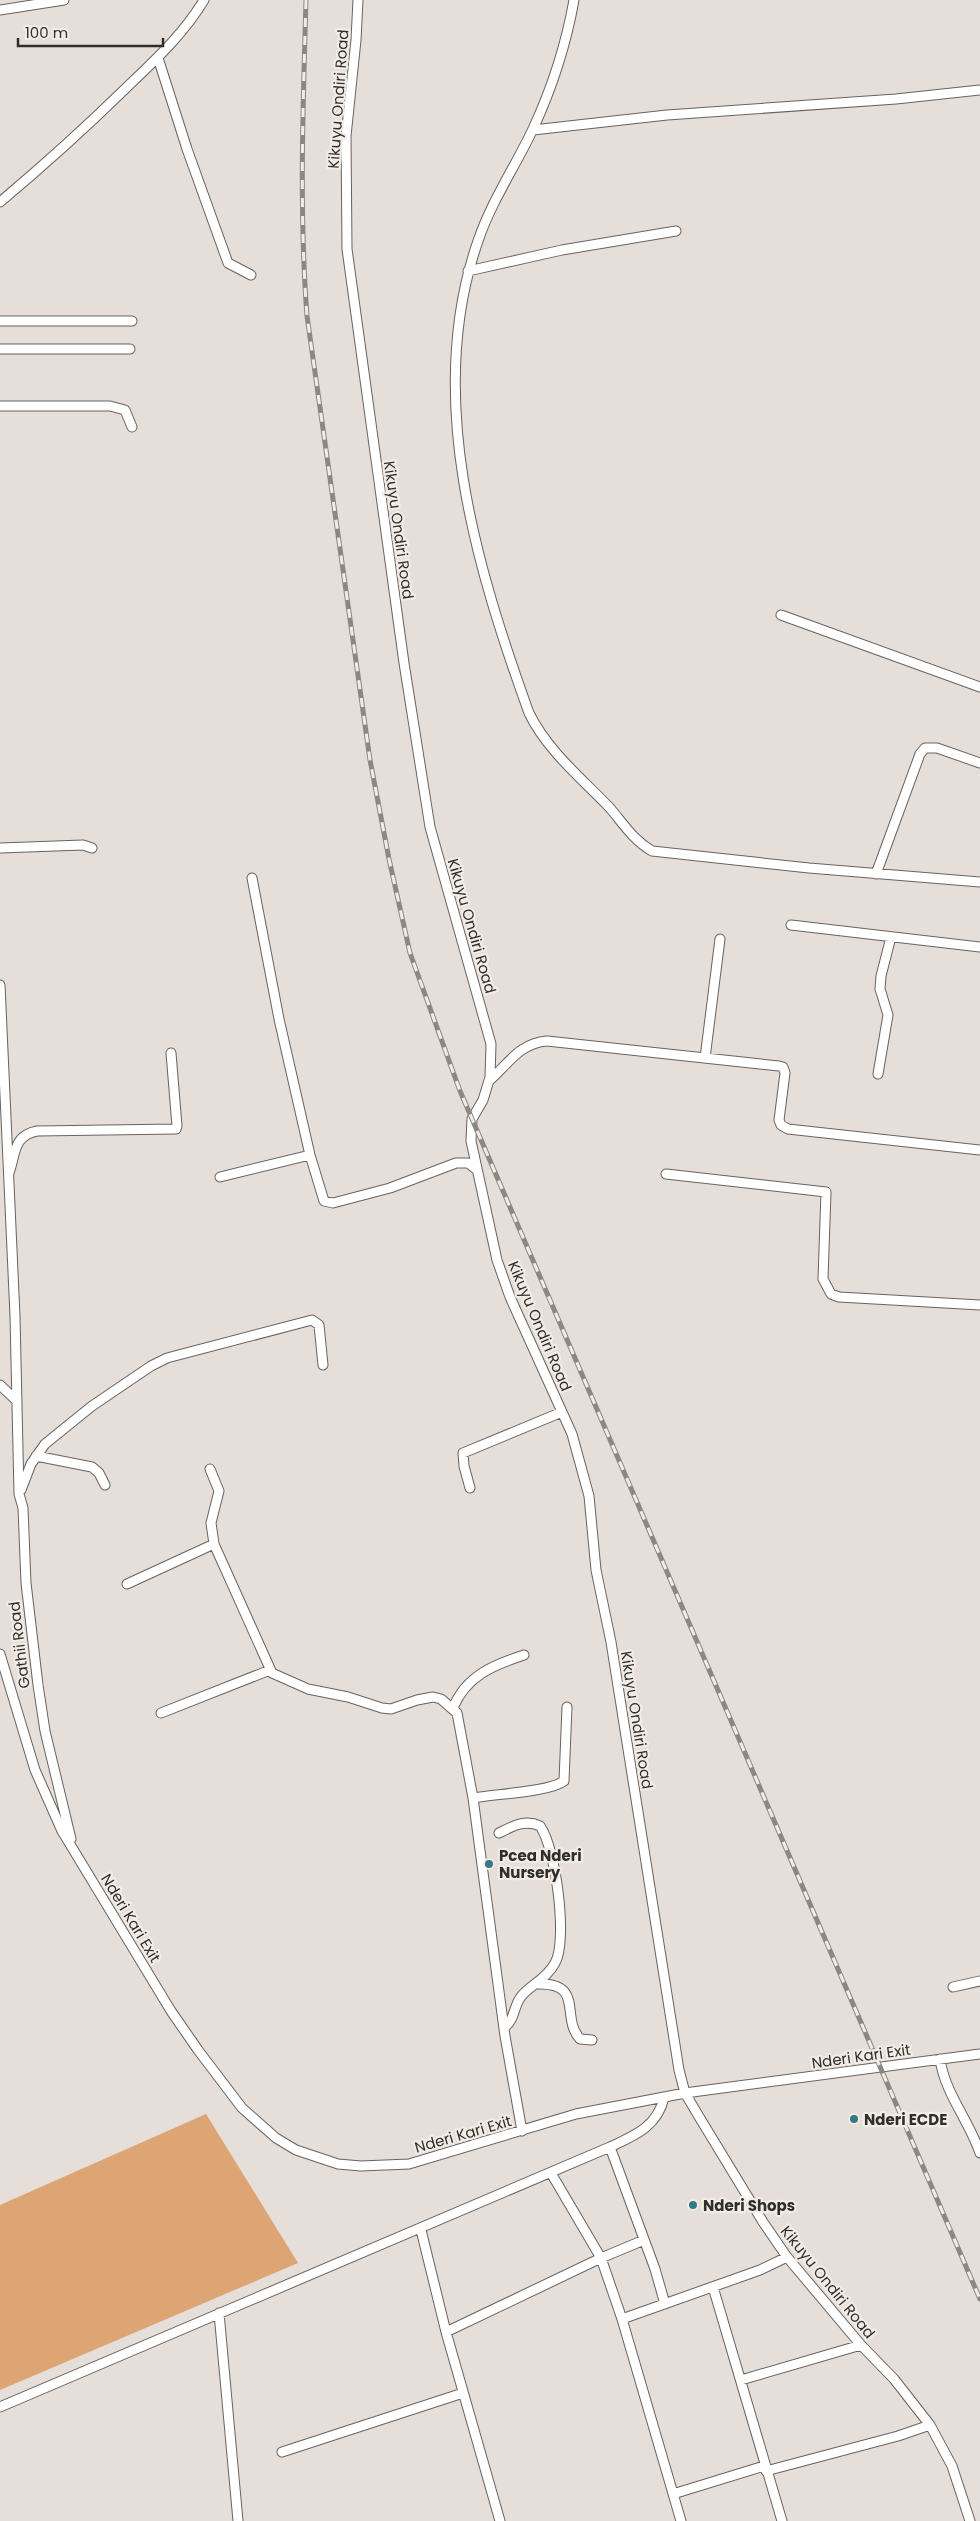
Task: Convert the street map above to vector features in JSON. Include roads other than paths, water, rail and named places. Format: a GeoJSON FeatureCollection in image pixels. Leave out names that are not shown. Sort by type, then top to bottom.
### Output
{"type":"FeatureCollection","features":[{"type":"Feature","properties":{"kind":"street"},"geometry":{"type":"LineString","coordinates":[[0,10],[64,0]]}},
{"type":"Feature","properties":{"kind":"street"},"geometry":{"type":"LineString","coordinates":[[0,202],[83,130],[158,58],[183,31],[204,0]]}},
{"type":"Feature","properties":{"kind":"street","name":"Kikuyu Ondiri Road"},"geometry":{"type":"LineString","coordinates":[[358,0],[356,40],[346,136],[347,249],[404,663],[430,828],[491,1044],[490,1080],[483,1100],[472,1119],[471,1130],[477,1170],[492,1239],[510,1297],[576,1445],[589,1496],[596,1570],[612,1651],[676,2052],[685,2093],[763,2222],[787,2257],[861,2345],[894,2379],[930,2425],[952,2466],[970,2521]]}},
{"type":"Feature","properties":{"kind":"street"},"geometry":{"type":"LineString","coordinates":[[574,0],[560,60],[533,130],[486,220],[468,271],[460,304],[455,358],[459,444],[483,578],[534,725],[632,836],[652,851],[876,874],[980,882]]}},
{"type":"Feature","properties":{"kind":"street"},"geometry":{"type":"LineString","coordinates":[[158,58],[187,148],[228,263],[251,275]]}},
{"type":"Feature","properties":{"kind":"street"},"geometry":{"type":"LineString","coordinates":[[533,130],[667,115],[896,99],[980,90]]}},
{"type":"Feature","properties":{"kind":"street"},"geometry":{"type":"LineString","coordinates":[[468,271],[543,254],[676,231]]}},
{"type":"Feature","properties":{"kind":"street"},"geometry":{"type":"LineString","coordinates":[[0,321],[132,321]]}},
{"type":"Feature","properties":{"kind":"street"},"geometry":{"type":"LineString","coordinates":[[0,349],[130,349]]}},
{"type":"Feature","properties":{"kind":"street"},"geometry":{"type":"LineString","coordinates":[[0,406],[110,406],[125,410],[132,426]]}},
{"type":"Feature","properties":{"kind":"street"},"geometry":{"type":"LineString","coordinates":[[781,615],[980,686]]}},
{"type":"Feature","properties":{"kind":"street"},"geometry":{"type":"LineString","coordinates":[[876,874],[920,754],[925,748],[938,748],[980,763]]}},
{"type":"Feature","properties":{"kind":"street"},"geometry":{"type":"LineString","coordinates":[[0,848],[83,845],[92,848]]}},
{"type":"Feature","properties":{"kind":"street"},"geometry":{"type":"LineString","coordinates":[[252,878],[279,1020],[310,1155],[322,1198],[327,1203],[390,1188],[456,1163],[468,1163],[477,1170]]}},
{"type":"Feature","properties":{"kind":"street"},"geometry":{"type":"LineString","coordinates":[[791,925],[980,947]]}},
{"type":"Feature","properties":{"kind":"street"},"geometry":{"type":"LineString","coordinates":[[878,1074],[888,1015],[880,989],[881,976],[891,937]]}},
{"type":"Feature","properties":{"kind":"street"},"geometry":{"type":"LineString","coordinates":[[705,1058],[720,939]]}},
{"type":"Feature","properties":{"kind":"street","name":"Gathii Road"},"geometry":{"type":"LineString","coordinates":[[0,985],[19,1494],[23,1508],[26,1584],[45,1731],[73,1848]]}},
{"type":"Feature","properties":{"kind":"street"},"geometry":{"type":"LineString","coordinates":[[490,1080],[520,1050],[532,1042],[547,1041],[783,1067],[785,1073],[780,1120],[781,1125],[788,1129],[980,1150]]}},
{"type":"Feature","properties":{"kind":"street"},"geometry":{"type":"LineString","coordinates":[[8,1178],[17,1143],[27,1133],[176,1129],[170,1052]]}},
{"type":"Feature","properties":{"kind":"street"},"geometry":{"type":"LineString","coordinates":[[220,1177],[310,1155]]}},
{"type":"Feature","properties":{"kind":"street"},"geometry":{"type":"LineString","coordinates":[[666,1174],[826,1192],[823,1279],[832,1294],[839,1297],[980,1305]]}},
{"type":"Feature","properties":{"kind":"street"},"geometry":{"type":"LineString","coordinates":[[19,1494],[36,1456],[45,1444],[92,1406],[151,1366],[189,1351],[312,1320],[319,1325],[323,1365]]}},
{"type":"Feature","properties":{"kind":"street"},"geometry":{"type":"LineString","coordinates":[[0,1385],[17,1401]]}},
{"type":"Feature","properties":{"kind":"street"},"geometry":{"type":"LineString","coordinates":[[470,1488],[464,1466],[463,1453],[562,1412]]}},
{"type":"Feature","properties":{"kind":"street"},"geometry":{"type":"LineString","coordinates":[[36,1456],[92,1467],[99,1473],[105,1485]]}},
{"type":"Feature","properties":{"kind":"street"},"geometry":{"type":"LineString","coordinates":[[210,1469],[219,1491],[211,1523],[214,1544],[270,1670],[308,1688],[348,1697],[382,1708],[391,1709],[417,1700],[433,1697],[453,1708],[459,1718],[473,1798],[504,2028],[522,2131]]}},
{"type":"Feature","properties":{"kind":"street"},"geometry":{"type":"LineString","coordinates":[[127,1584],[214,1544]]}},
{"type":"Feature","properties":{"kind":"street","name":"Nderi Kari Exit"},"geometry":{"type":"LineString","coordinates":[[0,1654],[35,1770],[52,1812],[171,2011],[242,2108],[258,2124],[284,2144],[313,2157],[338,2164],[362,2166],[393,2165],[428,2160],[576,2114],[685,2093],[980,2054]]}},
{"type":"Feature","properties":{"kind":"street"},"geometry":{"type":"LineString","coordinates":[[453,1708],[458,1694],[475,1677],[500,1662],[524,1655]]}},
{"type":"Feature","properties":{"kind":"street"},"geometry":{"type":"LineString","coordinates":[[161,1713],[270,1670]]}},
{"type":"Feature","properties":{"kind":"street"},"geometry":{"type":"LineString","coordinates":[[473,1798],[508,1792],[522,1792],[564,1781],[567,1707]]}},
{"type":"Feature","properties":{"kind":"street"},"geometry":{"type":"LineString","coordinates":[[499,1833],[517,1824],[529,1822],[540,1826],[549,1842],[557,1874],[560,1949],[555,1964],[538,1984],[522,1996],[514,2018],[504,2028]]}},
{"type":"Feature","properties":{"kind":"street"},"geometry":{"type":"LineString","coordinates":[[953,1987],[980,1981]]}},
{"type":"Feature","properties":{"kind":"street"},"geometry":{"type":"LineString","coordinates":[[538,1984],[556,1985],[564,1992],[570,2002],[574,2032],[580,2039],[592,2040]]}},
{"type":"Feature","properties":{"kind":"street"},"geometry":{"type":"LineString","coordinates":[[940,2059],[943,2081],[969,2127],[980,2153]]}},
{"type":"Feature","properties":{"kind":"street"},"geometry":{"type":"LineString","coordinates":[[0,2407],[218,2313],[421,2230],[610,2147],[649,2126],[657,2117],[664,2098]]}},
{"type":"Feature","properties":{"kind":"street"},"geometry":{"type":"LineString","coordinates":[[610,2147],[665,2304]]}},
{"type":"Feature","properties":{"kind":"street"},"geometry":{"type":"LineString","coordinates":[[551,2173],[601,2258],[622,2319],[681,2521]]}},
{"type":"Feature","properties":{"kind":"street"},"geometry":{"type":"LineString","coordinates":[[421,2230],[446,2332],[500,2521]]}},
{"type":"Feature","properties":{"kind":"street"},"geometry":{"type":"LineString","coordinates":[[446,2332],[601,2258],[644,2240]]}},
{"type":"Feature","properties":{"kind":"street"},"geometry":{"type":"LineString","coordinates":[[622,2319],[713,2287],[787,2257]]}},
{"type":"Feature","properties":{"kind":"street"},"geometry":{"type":"LineString","coordinates":[[713,2287],[765,2469],[782,2521]]}},
{"type":"Feature","properties":{"kind":"street"},"geometry":{"type":"LineString","coordinates":[[218,2313],[238,2521]]}},
{"type":"Feature","properties":{"kind":"street"},"geometry":{"type":"LineString","coordinates":[[741,2380],[861,2345]]}},
{"type":"Feature","properties":{"kind":"street"},"geometry":{"type":"LineString","coordinates":[[282,2452],[463,2393]]}},
{"type":"Feature","properties":{"kind":"street"},"geometry":{"type":"LineString","coordinates":[[673,2494],[898,2436],[930,2425]]}},
{"type":"Feature","properties":{"kind":"railway"},"geometry":{"type":"LineString","coordinates":[[306,0],[302,198],[307,316],[370,760],[410,953],[460,1091],[980,2299]]}},
{"type":"Feature","properties":{"kind":"place","name":"Pcea Nderi Nursery"},"geometry":{"type":"Point","coordinates":[489,1864]}},
{"type":"Feature","properties":{"kind":"place","name":"Nderi ECDE"},"geometry":{"type":"Point","coordinates":[854,2119]}},
{"type":"Feature","properties":{"kind":"place","name":"Nderi Shops"},"geometry":{"type":"Point","coordinates":[693,2205]}}]}
